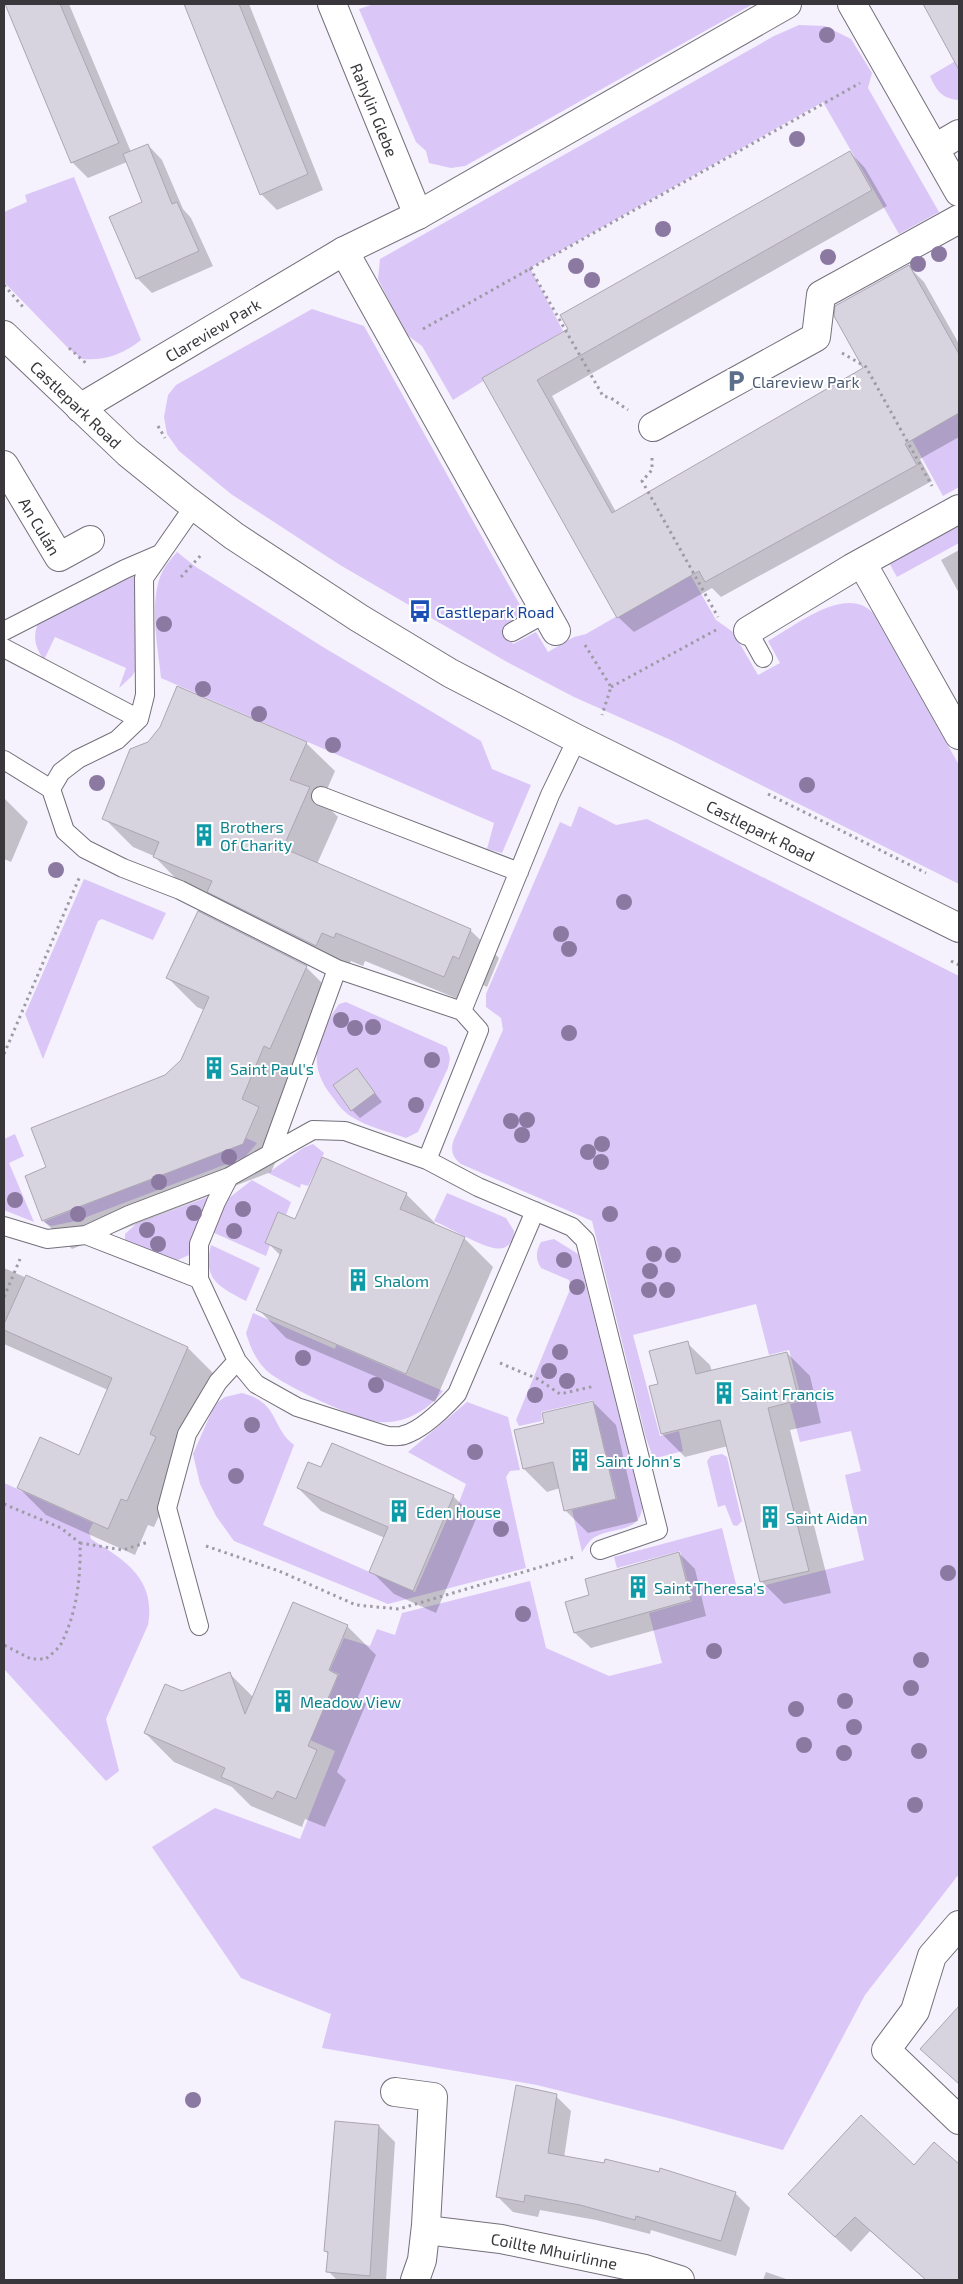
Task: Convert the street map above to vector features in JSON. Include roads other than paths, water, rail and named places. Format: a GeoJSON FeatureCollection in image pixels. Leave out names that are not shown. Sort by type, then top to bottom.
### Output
{"type":"FeatureCollection","features":[{"type":"Feature","properties":{"kind":"street","name":"Rahylin Glebe"},"geometry":{"type":"LineString","coordinates":[[332,4],[418,215]]}},
{"type":"Feature","properties":{"kind":"street","name":"Clareview Park"},"geometry":{"type":"LineString","coordinates":[[80,408],[344,251],[418,215],[787,4]]}},
{"type":"Feature","properties":{"kind":"street"},"geometry":{"type":"LineString","coordinates":[[852,4],[959,192]]}},
{"type":"Feature","properties":{"kind":"street"},"geometry":{"type":"LineString","coordinates":[[935,148],[959,134]]}},
{"type":"Feature","properties":{"kind":"street"},"geometry":{"type":"LineString","coordinates":[[653,427],[816,337],[821,295],[959,219]]}},
{"type":"Feature","properties":{"kind":"street"},"geometry":{"type":"LineString","coordinates":[[344,251],[551,622]]}},
{"type":"Feature","properties":{"kind":"street","name":"Castlepark Road"},"geometry":{"type":"LineString","coordinates":[[4,334],[128,453],[225,529],[351,614],[434,663],[584,742],[959,928]]}},
{"type":"Feature","properties":{"kind":"street","name":"An Culán"},"geometry":{"type":"LineString","coordinates":[[4,465],[59,557],[90,540]]}},
{"type":"Feature","properties":{"kind":"street"},"geometry":{"type":"LineString","coordinates":[[736,629],[954,512]]}},
{"type":"Feature","properties":{"kind":"street"},"geometry":{"type":"LineString","coordinates":[[862,563],[959,735]]}},
{"type":"Feature","properties":{"kind":"street"},"geometry":{"type":"LineString","coordinates":[[959,1925],[932,1956],[914,2011],[886,2050],[959,2120]]}},
{"type":"Feature","properties":{"kind":"street"},"geometry":{"type":"LineString","coordinates":[[395,2092],[433,2097],[426,2230],[422,2260],[415,2280]]}},
{"type":"Feature","properties":{"kind":"street","name":"Coillte Mhuirlinne"},"geometry":{"type":"LineString","coordinates":[[426,2230],[501,2239],[645,2269],[680,2280]]}},
{"type":"Feature","properties":{"kind":"lane"},"geometry":{"type":"LineString","coordinates":[[52,789],[61,772],[78,759],[117,740],[139,719],[145,695],[144,578],[194,506]]}},
{"type":"Feature","properties":{"kind":"lane"},"geometry":{"type":"LineString","coordinates":[[4,631],[125,569],[160,554]]}},
{"type":"Feature","properties":{"kind":"lane"},"geometry":{"type":"LineString","coordinates":[[512,632],[551,622]]}},
{"type":"Feature","properties":{"kind":"lane"},"geometry":{"type":"LineString","coordinates":[[736,629],[763,658]]}},
{"type":"Feature","properties":{"kind":"lane"},"geometry":{"type":"LineString","coordinates":[[4,648],[139,719]]}},
{"type":"Feature","properties":{"kind":"lane"},"geometry":{"type":"LineString","coordinates":[[462,1012],[550,795],[584,742]]}},
{"type":"Feature","properties":{"kind":"lane"},"geometry":{"type":"LineString","coordinates":[[4,760],[52,789],[65,831],[90,852],[123,868],[180,890],[337,969],[462,1012],[479,1030],[427,1160]]}},
{"type":"Feature","properties":{"kind":"lane"},"geometry":{"type":"LineString","coordinates":[[321,796],[519,872]]}},
{"type":"Feature","properties":{"kind":"lane"},"geometry":{"type":"LineString","coordinates":[[270,1154],[337,969]]}},
{"type":"Feature","properties":{"kind":"lane"},"geometry":{"type":"LineString","coordinates":[[4,1226],[47,1239],[86,1236],[129,1215],[229,1177],[313,1130],[329,1130],[345,1131],[427,1160],[478,1187],[572,1227],[585,1240],[658,1530],[600,1550]]}},
{"type":"Feature","properties":{"kind":"lane"},"geometry":{"type":"LineString","coordinates":[[229,1177],[216,1202],[199,1244],[199,1279],[237,1361],[256,1384],[297,1407],[388,1436],[404,1435],[445,1408],[457,1394],[535,1211]]}},
{"type":"Feature","properties":{"kind":"lane"},"geometry":{"type":"LineString","coordinates":[[86,1236],[199,1279]]}},
{"type":"Feature","properties":{"kind":"lane"},"geometry":{"type":"LineString","coordinates":[[199,1626],[167,1508],[187,1434],[218,1382],[237,1361]]}},
{"type":"Feature","properties":{"kind":"place","name":"Clareview Park"},"geometry":{"type":"Point","coordinates":[736,381]}},
{"type":"Feature","properties":{"kind":"place","name":"Castlepark Road"},"geometry":{"type":"Point","coordinates":[420,611]}},
{"type":"Feature","properties":{"kind":"place","name":"Brothers Of Charity"},"geometry":{"type":"Point","coordinates":[204,835]}},
{"type":"Feature","properties":{"kind":"place","name":"Saint Paul's"},"geometry":{"type":"Point","coordinates":[214,1068]}},
{"type":"Feature","properties":{"kind":"place","name":"Shalom"},"geometry":{"type":"Point","coordinates":[358,1280]}},
{"type":"Feature","properties":{"kind":"place","name":"Saint Francis"},"geometry":{"type":"Point","coordinates":[724,1393]}},
{"type":"Feature","properties":{"kind":"place","name":"Saint John's"},"geometry":{"type":"Point","coordinates":[580,1460]}},
{"type":"Feature","properties":{"kind":"place","name":"Eden House"},"geometry":{"type":"Point","coordinates":[399,1511]}},
{"type":"Feature","properties":{"kind":"place","name":"Saint Aidan"},"geometry":{"type":"Point","coordinates":[770,1517]}},
{"type":"Feature","properties":{"kind":"place","name":"Saint Theresa's"},"geometry":{"type":"Point","coordinates":[638,1587]}},
{"type":"Feature","properties":{"kind":"place","name":"Meadow View"},"geometry":{"type":"Point","coordinates":[283,1701]}}]}
